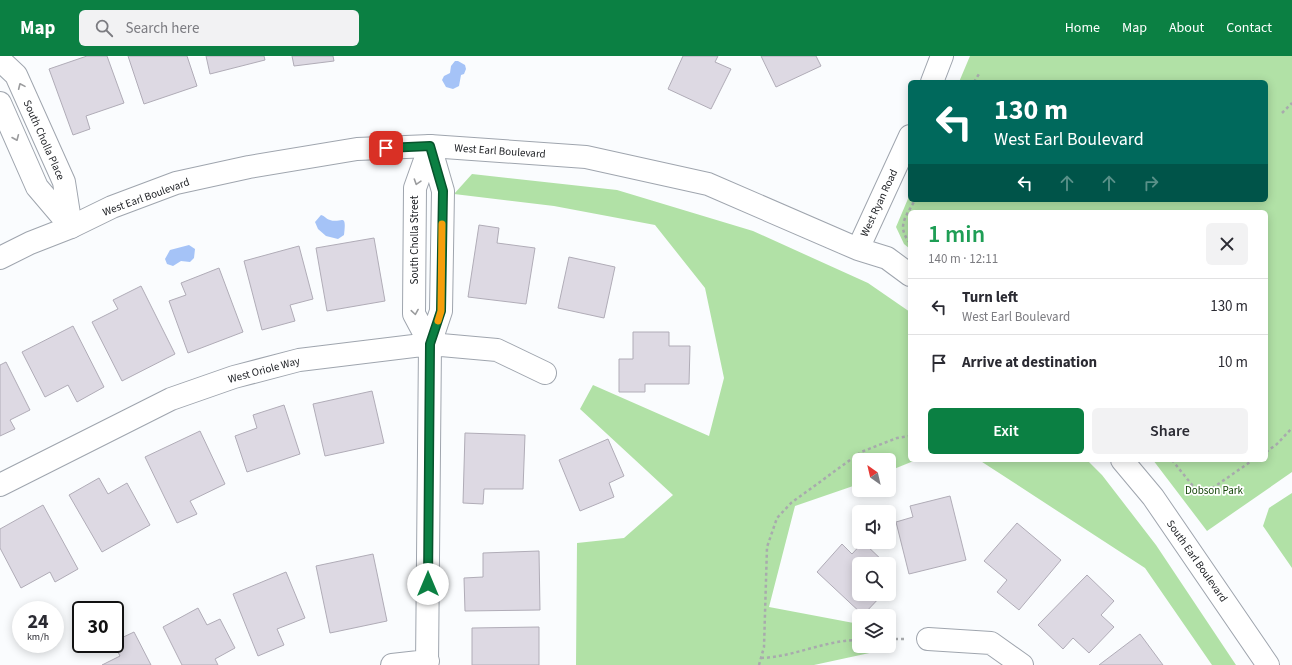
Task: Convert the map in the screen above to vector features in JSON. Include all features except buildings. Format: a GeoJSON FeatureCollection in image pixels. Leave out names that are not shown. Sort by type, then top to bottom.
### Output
{"type":"FeatureCollection","features":[{"type":"Feature","properties":{"kind":"street"},"geometry":{"type":"LineString","coordinates":[[933,80],[942,56]]}},
{"type":"Feature","properties":{"kind":"street","name":"South Cholla Place"},"geometry":{"type":"LineString","coordinates":[[0,60],[16,75],[64,182],[71,227]]}},
{"type":"Feature","properties":{"kind":"street"},"geometry":{"type":"LineString","coordinates":[[0,103],[37,187],[71,227]]}},
{"type":"Feature","properties":{"kind":"street","name":"West Ryan Road"},"geometry":{"type":"LineString","coordinates":[[858,249],[908,140]]}},
{"type":"Feature","properties":{"kind":"street","name":"West Earl Boulevard"},"geometry":{"type":"LineString","coordinates":[[0,258],[30,243],[71,227],[112,207],[183,182],[249,167],[357,149],[430,146],[586,157],[708,184],[858,249]]}},
{"type":"Feature","properties":{"kind":"street","name":"South Cholla Street"},"geometry":{"type":"LineString","coordinates":[[428,663],[430,344],[414,314],[414,306],[415,188],[430,146]]}},
{"type":"Feature","properties":{"kind":"street"},"geometry":{"type":"LineString","coordinates":[[858,249],[886,258],[908,274]]}},
{"type":"Feature","properties":{"kind":"street","name":"West Oriole Way"},"geometry":{"type":"LineString","coordinates":[[0,485],[171,399],[234,377],[299,360],[430,344],[496,350],[545,373]]}},
{"type":"Feature","properties":{"kind":"street","name":"South Earl Boulevard"},"geometry":{"type":"LineString","coordinates":[[1124,462],[1153,498],[1268,665]]}},
{"type":"Feature","properties":{"kind":"street"},"geometry":{"type":"LineString","coordinates":[[928,639],[991,643],[1022,665]]}},
{"type":"Feature","properties":{"kind":"street"},"geometry":{"type":"LineString","coordinates":[[392,665],[428,663]]}},
{"type":"Feature","properties":{"kind":"path"},"geometry":{"type":"LineString","coordinates":[[975,80],[978,74]]}},
{"type":"Feature","properties":{"kind":"path"},"geometry":{"type":"LineString","coordinates":[[1282,113],[1292,103]]}},
{"type":"Feature","properties":{"kind":"path"},"geometry":{"type":"LineString","coordinates":[[908,215],[902,227],[903,234],[908,240]]}},
{"type":"Feature","properties":{"kind":"path"},"geometry":{"type":"LineString","coordinates":[[1268,451],[1277,444],[1292,428]]}},
{"type":"Feature","properties":{"kind":"path"},"geometry":{"type":"LineString","coordinates":[[759,665],[764,647],[768,547],[777,518],[791,503],[861,452],[897,438],[908,436]]}},
{"type":"Feature","properties":{"kind":"path"},"geometry":{"type":"LineString","coordinates":[[1174,462],[1201,496],[1250,462]]}},
{"type":"Feature","properties":{"kind":"path"},"geometry":{"type":"LineString","coordinates":[[761,658],[777,658],[812,646],[852,641]]}},
{"type":"Feature","properties":{"kind":"green space","name":"Dobson Park"},"geometry":{"type":"Polygon","coordinates":[[[970,56],[1292,56],[1292,472],[1207,531],[1155,462],[1268,462],[1268,210],[908,210],[908,247],[904,244],[896,227],[908,199],[908,202],[1268,202],[1268,80],[960,80],[970,56]]]}},
{"type":"Feature","properties":{"kind":"green space"},"geometry":{"type":"Polygon","coordinates":[[[472,174],[617,190],[753,231],[868,283],[908,311],[908,462],[911,462],[896,468],[896,453],[852,453],[852,486],[795,506],[769,607],[852,623],[852,653],[870,653],[814,665],[576,665],[577,543],[624,538],[673,495],[580,409],[593,385],[709,436],[724,378],[705,288],[655,225],[554,206],[454,194],[472,174]]]}},
{"type":"Feature","properties":{"kind":"green space"},"geometry":{"type":"Polygon","coordinates":[[[982,462],[1089,462],[1102,475],[1156,545],[1236,665],[1212,665],[1145,568],[982,462]]]}},
{"type":"Feature","properties":{"kind":"green space"},"geometry":{"type":"Polygon","coordinates":[[[1292,493],[1292,568],[1263,526],[1269,508],[1292,493]]]}},
{"type":"Feature","properties":{"kind":"water"},"geometry":{"type":"Polygon","coordinates":[[[455,61],[465,65],[466,69],[464,74],[461,75],[459,86],[453,89],[446,87],[442,80],[444,76],[450,73],[451,66],[455,61]]]}},
{"type":"Feature","properties":{"kind":"water"},"geometry":{"type":"Polygon","coordinates":[[[321,215],[330,220],[344,221],[344,235],[338,239],[326,236],[318,229],[315,222],[321,215]]]}},
{"type":"Feature","properties":{"kind":"water"},"geometry":{"type":"Polygon","coordinates":[[[189,245],[195,249],[194,258],[190,262],[181,261],[173,266],[167,264],[165,259],[170,250],[189,245]]]}},
{"type":"Feature","properties":{"kind":"slow traffic"},"geometry":{"type":"LineString","coordinates":[[438,321],[441,311],[442,224]]}},
{"type":"Feature","properties":{"kind":"route"},"geometry":{"type":"LineString","coordinates":[[386,148],[430,146],[443,191],[441,311],[430,344],[428,584]]}}]}
